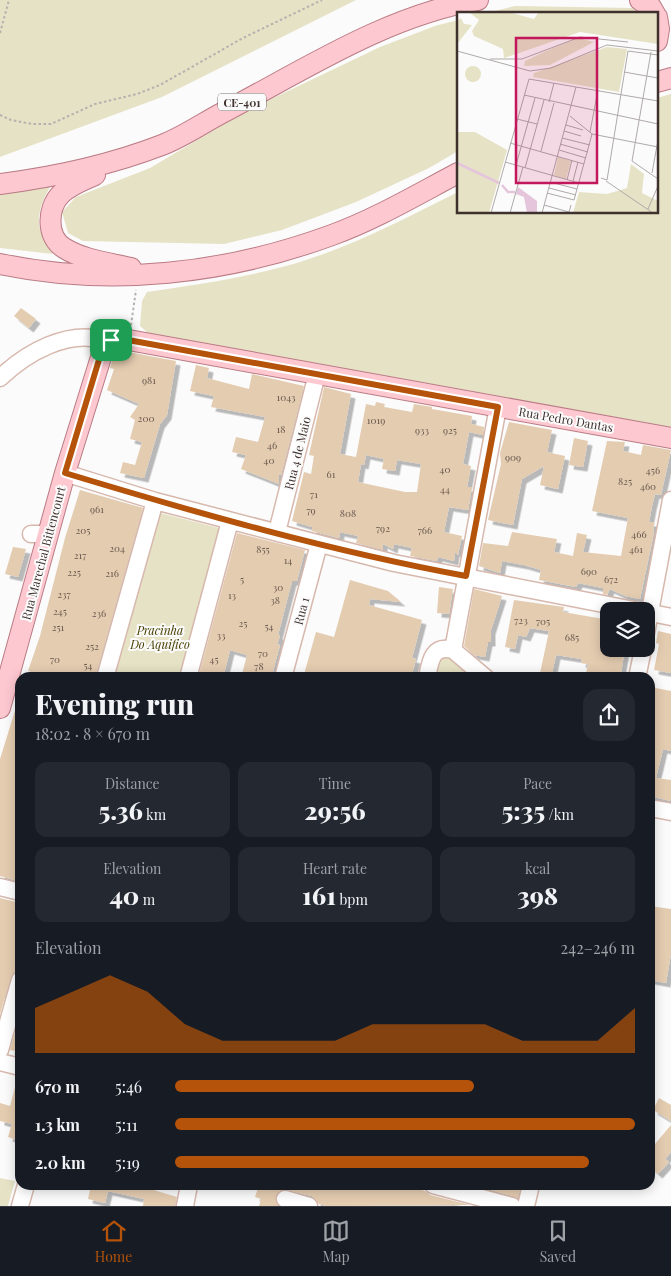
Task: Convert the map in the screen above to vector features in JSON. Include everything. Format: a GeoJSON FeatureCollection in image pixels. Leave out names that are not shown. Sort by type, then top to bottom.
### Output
{"type":"FeatureCollection","features":[{"type":"Feature","properties":{"kind":"main road","name":"CE-401"},"geometry":{"type":"LineString","coordinates":[[0,184],[46,178],[105,164],[163,144],[380,29],[462,3],[478,0]]}},
{"type":"Feature","properties":{"kind":"main road"},"geometry":{"type":"LineString","coordinates":[[640,0],[654,12]]}},
{"type":"Feature","properties":{"kind":"main road"},"geometry":{"type":"LineString","coordinates":[[658,82],[671,78]]}},
{"type":"Feature","properties":{"kind":"main road"},"geometry":{"type":"LineString","coordinates":[[156,273],[78,255],[63,248],[55,238],[50,217],[53,205],[61,194],[74,185],[163,144]]}},
{"type":"Feature","properties":{"kind":"main road"},"geometry":{"type":"LineString","coordinates":[[0,264],[70,275],[117,276],[206,268],[290,249],[334,234],[457,173]]}},
{"type":"Feature","properties":{"kind":"main road","name":"Rua Pedro Dantas"},"geometry":{"type":"LineString","coordinates":[[106,341],[128,340],[671,438]]}},
{"type":"Feature","properties":{"kind":"main road","name":"Rua Marechal Bittencourt"},"geometry":{"type":"LineString","coordinates":[[16,672],[40,534],[65,473],[106,341]]}},
{"type":"Feature","properties":{"kind":"main road","name":"Rua Marechal Bittencourt"},"geometry":{"type":"LineString","coordinates":[[0,708],[15,678]]}},
{"type":"Feature","properties":{"kind":"street"},"geometry":{"type":"LineString","coordinates":[[0,378],[30,355],[46,346],[71,338],[93,336],[106,341]]}},
{"type":"Feature","properties":{"kind":"street","name":"Rua 4 de Maio"},"geometry":{"type":"LineString","coordinates":[[277,532],[317,374]]}},
{"type":"Feature","properties":{"kind":"street"},"geometry":{"type":"LineString","coordinates":[[453,650],[498,407]]}},
{"type":"Feature","properties":{"kind":"street"},"geometry":{"type":"LineString","coordinates":[[65,473],[154,501],[394,563],[600,603]]}},
{"type":"Feature","properties":{"kind":"street"},"geometry":{"type":"LineString","coordinates":[[647,602],[671,500]]}},
{"type":"Feature","properties":{"kind":"street"},"geometry":{"type":"LineString","coordinates":[[107,672],[154,501]]}},
{"type":"Feature","properties":{"kind":"street"},"geometry":{"type":"LineString","coordinates":[[190,672],[230,521]]}},
{"type":"Feature","properties":{"kind":"street","name":"Rua 1"},"geometry":{"type":"LineString","coordinates":[[285,672],[319,544]]}},
{"type":"Feature","properties":{"kind":"street"},"geometry":{"type":"LineString","coordinates":[[655,614],[671,618]]}},
{"type":"Feature","properties":{"kind":"street"},"geometry":{"type":"LineString","coordinates":[[428,672],[432,656],[435,652],[446,648],[453,650],[479,672]]}},
{"type":"Feature","properties":{"kind":"street"},"geometry":{"type":"LineString","coordinates":[[638,672],[641,657]]}},
{"type":"Feature","properties":{"kind":"street"},"geometry":{"type":"LineString","coordinates":[[655,809],[671,812]]}},
{"type":"Feature","properties":{"kind":"street"},"geometry":{"type":"LineString","coordinates":[[0,887],[15,891]]}},
{"type":"Feature","properties":{"kind":"street"},"geometry":{"type":"LineString","coordinates":[[0,1050],[15,998]]}},
{"type":"Feature","properties":{"kind":"street"},"geometry":{"type":"LineString","coordinates":[[0,1062],[15,1066]]}},
{"type":"Feature","properties":{"kind":"street"},"geometry":{"type":"LineString","coordinates":[[20,1206],[25,1190]]}},
{"type":"Feature","properties":{"kind":"street"},"geometry":{"type":"LineString","coordinates":[[185,1206],[189,1190]]}},
{"type":"Feature","properties":{"kind":"street"},"geometry":{"type":"LineString","coordinates":[[471,1190],[512,1206]]}},
{"type":"Feature","properties":{"kind":"street"},"geometry":{"type":"LineString","coordinates":[[526,1206],[530,1190]]}},
{"type":"Feature","properties":{"kind":"street"},"geometry":{"type":"LineString","coordinates":[[285,1197],[309,1206]]}},
{"type":"Feature","properties":{"kind":"path"},"geometry":{"type":"LineString","coordinates":[[0,33],[10,0]]}},
{"type":"Feature","properties":{"kind":"path"},"geometry":{"type":"LineString","coordinates":[[0,115],[11,120],[32,124],[51,124],[95,104],[136,94],[160,85],[243,38],[322,0]]}},
{"type":"Feature","properties":{"kind":"path"},"geometry":{"type":"LineString","coordinates":[[128,340],[137,288]]}},
{"type":"Feature","properties":{"kind":"green space"},"geometry":{"type":"Polygon","coordinates":[[[0,0],[356,0],[162,97],[0,157],[0,0]]]}},
{"type":"Feature","properties":{"kind":"green space"},"geometry":{"type":"Polygon","coordinates":[[[515,6],[633,8],[638,12],[491,12],[515,6]]]}},
{"type":"Feature","properties":{"kind":"green space"},"geometry":{"type":"Polygon","coordinates":[[[457,20],[457,152],[429,168],[356,202],[282,230],[224,244],[83,241],[68,233],[62,212],[76,197],[150,168],[248,110],[380,47],[435,26],[457,20]]]}},
{"type":"Feature","properties":{"kind":"green space"},"geometry":{"type":"Polygon","coordinates":[[[671,94],[671,427],[148,333],[140,326],[142,301],[147,292],[249,275],[305,260],[350,244],[457,192],[457,214],[658,214],[658,98],[671,94]]]}},
{"type":"Feature","properties":{"kind":"green space"},"geometry":{"type":"Polygon","coordinates":[[[52,184],[43,202],[39,219],[42,236],[53,254],[0,248],[0,194],[52,184]]]}},
{"type":"Feature","properties":{"kind":"green space","name":"Pracinha Do Aquifico"},"geometry":{"type":"Polygon","coordinates":[[[160,513],[223,529],[185,672],[115,672],[160,513]]]}},
{"type":"Feature","properties":{"kind":"green space"},"geometry":{"type":"Polygon","coordinates":[[[444,652],[468,672],[437,672],[444,652]]]}},
{"type":"Feature","properties":{"kind":"green space"},"geometry":{"type":"Polygon","coordinates":[[[0,1178],[15,1181],[8,1206],[0,1206],[0,1178]]]}},
{"type":"Feature","properties":{"kind":"building"},"geometry":{"type":"Polygon","coordinates":[[[21,308],[36,319],[29,328],[14,316],[21,308]]]}},
{"type":"Feature","properties":{"kind":"building"},"geometry":{"type":"Polygon","coordinates":[[[123,351],[176,361],[167,415],[160,424],[144,478],[120,473],[123,462],[135,465],[142,442],[130,439],[135,420],[130,417],[139,404],[107,390],[114,369],[110,368],[115,352],[123,351]]]}},
{"type":"Feature","properties":{"kind":"building"},"geometry":{"type":"Polygon","coordinates":[[[196,365],[209,368],[207,378],[249,389],[252,374],[304,386],[281,475],[279,474],[279,484],[241,469],[246,455],[232,452],[236,437],[258,442],[265,417],[211,407],[214,396],[190,391],[196,365]]]}},
{"type":"Feature","properties":{"kind":"building"},"geometry":{"type":"Polygon","coordinates":[[[324,387],[351,394],[340,454],[356,457],[366,404],[375,406],[376,402],[385,404],[384,407],[412,412],[414,404],[472,416],[471,424],[484,427],[483,435],[469,432],[463,464],[471,466],[467,487],[472,487],[468,510],[449,507],[444,532],[462,536],[458,555],[455,552],[454,561],[438,557],[437,561],[410,556],[412,548],[394,544],[393,549],[383,544],[383,550],[356,543],[358,536],[340,532],[339,538],[312,531],[312,527],[292,521],[304,472],[311,474],[314,456],[309,455],[324,387]],[[366,455],[364,465],[361,464],[358,482],[405,492],[417,492],[421,464],[397,460],[395,471],[382,469],[384,459],[366,455]]]}},
{"type":"Feature","properties":{"kind":"building"},"geometry":{"type":"Polygon","coordinates":[[[509,422],[552,430],[547,452],[565,456],[558,489],[540,485],[544,466],[522,479],[513,525],[488,520],[501,464],[500,453],[509,422]]]}},
{"type":"Feature","properties":{"kind":"building"},"geometry":{"type":"Polygon","coordinates":[[[574,438],[588,441],[583,467],[569,465],[574,438]]]}},
{"type":"Feature","properties":{"kind":"building"},"geometry":{"type":"Polygon","coordinates":[[[607,441],[625,442],[623,451],[641,455],[643,445],[671,450],[661,495],[655,494],[652,506],[649,522],[654,522],[653,537],[640,599],[625,596],[610,589],[607,595],[603,594],[603,588],[578,583],[576,587],[539,580],[541,570],[524,565],[502,561],[500,573],[479,566],[483,543],[508,546],[512,532],[557,539],[554,552],[573,556],[577,533],[587,535],[583,552],[621,556],[628,518],[592,511],[607,441]]]}},
{"type":"Feature","properties":{"kind":"building"},"geometry":{"type":"Polygon","coordinates":[[[80,490],[143,508],[97,672],[31,672],[28,671],[40,636],[65,538],[80,490]]]}},
{"type":"Feature","properties":{"kind":"building"},"geometry":{"type":"Polygon","coordinates":[[[237,533],[305,550],[297,581],[292,581],[278,635],[280,636],[277,644],[280,645],[273,672],[243,672],[247,655],[230,650],[224,672],[200,672],[237,533]]]}},
{"type":"Feature","properties":{"kind":"building"},"geometry":{"type":"Polygon","coordinates":[[[13,547],[26,549],[18,577],[5,574],[13,547]]]}},
{"type":"Feature","properties":{"kind":"building"},"geometry":{"type":"Polygon","coordinates":[[[350,580],[388,591],[401,602],[370,599],[369,605],[422,620],[412,658],[416,659],[413,672],[305,672],[316,632],[334,637],[350,580]]]}},
{"type":"Feature","properties":{"kind":"building"},"geometry":{"type":"Polygon","coordinates":[[[439,587],[453,589],[449,614],[437,613],[439,587]]]}},
{"type":"Feature","properties":{"kind":"building"},"geometry":{"type":"Polygon","coordinates":[[[474,589],[502,596],[491,630],[491,642],[488,642],[485,657],[474,655],[464,646],[474,589]]]}},
{"type":"Feature","properties":{"kind":"building"},"geometry":{"type":"Polygon","coordinates":[[[514,600],[564,607],[563,612],[600,618],[600,657],[624,657],[621,672],[586,672],[588,664],[581,663],[582,659],[556,655],[552,672],[540,672],[549,631],[530,628],[526,637],[518,635],[515,649],[505,647],[514,600]]]}},
{"type":"Feature","properties":{"kind":"building"},"geometry":{"type":"Polygon","coordinates":[[[658,631],[671,634],[671,673],[654,670],[659,644],[656,643],[658,631]]]}},
{"type":"Feature","properties":{"kind":"building"},"geometry":{"type":"Polygon","coordinates":[[[655,688],[671,691],[671,751],[663,749],[656,778],[671,780],[671,801],[655,797],[655,688]]]}},
{"type":"Feature","properties":{"kind":"building"},"geometry":{"type":"Polygon","coordinates":[[[15,710],[15,880],[0,876],[0,759],[15,710]]]}},
{"type":"Feature","properties":{"kind":"building"},"geometry":{"type":"Polygon","coordinates":[[[0,898],[15,902],[15,972],[11,977],[0,1014],[0,898]]]}},
{"type":"Feature","properties":{"kind":"building"},"geometry":{"type":"Polygon","coordinates":[[[655,907],[671,909],[671,953],[666,983],[655,981],[655,907]]]}},
{"type":"Feature","properties":{"kind":"building"},"geometry":{"type":"Polygon","coordinates":[[[15,1033],[15,1051],[10,1050],[15,1033]]]}},
{"type":"Feature","properties":{"kind":"building"},"geometry":{"type":"Polygon","coordinates":[[[15,1087],[15,1139],[8,1137],[12,1124],[0,1121],[0,1103],[10,1106],[15,1087]]]}},
{"type":"Feature","properties":{"kind":"building"},"geometry":{"type":"Polygon","coordinates":[[[659,1098],[671,1105],[671,1121],[655,1111],[655,1106],[659,1098]]]}},
{"type":"Feature","properties":{"kind":"building"},"geometry":{"type":"Polygon","coordinates":[[[671,1125],[671,1152],[665,1159],[669,1162],[658,1174],[655,1171],[655,1144],[671,1125]]]}},
{"type":"Feature","properties":{"kind":"building"},"geometry":{"type":"Polygon","coordinates":[[[90,1190],[154,1190],[177,1197],[175,1206],[143,1206],[144,1199],[108,1191],[105,1203],[88,1199],[90,1190]]]}},
{"type":"Feature","properties":{"kind":"building"},"geometry":{"type":"Polygon","coordinates":[[[257,1190],[282,1190],[276,1196],[278,1206],[259,1206],[261,1199],[255,1197],[257,1190]]]}},
{"type":"Feature","properties":{"kind":"building"},"geometry":{"type":"Polygon","coordinates":[[[287,1190],[422,1190],[430,1195],[470,1205],[327,1206],[319,1204],[312,1196],[287,1190]]]}},
{"type":"Feature","properties":{"kind":"building"},"geometry":{"type":"Polygon","coordinates":[[[492,1190],[520,1190],[518,1198],[492,1190]]]}},
{"type":"Feature","properties":{"kind":"route"},"geometry":{"type":"LineString","coordinates":[[123,339],[498,407],[466,576],[356,554],[154,501],[65,473],[103,346],[106,341],[111,340],[123,339]]}}]}
